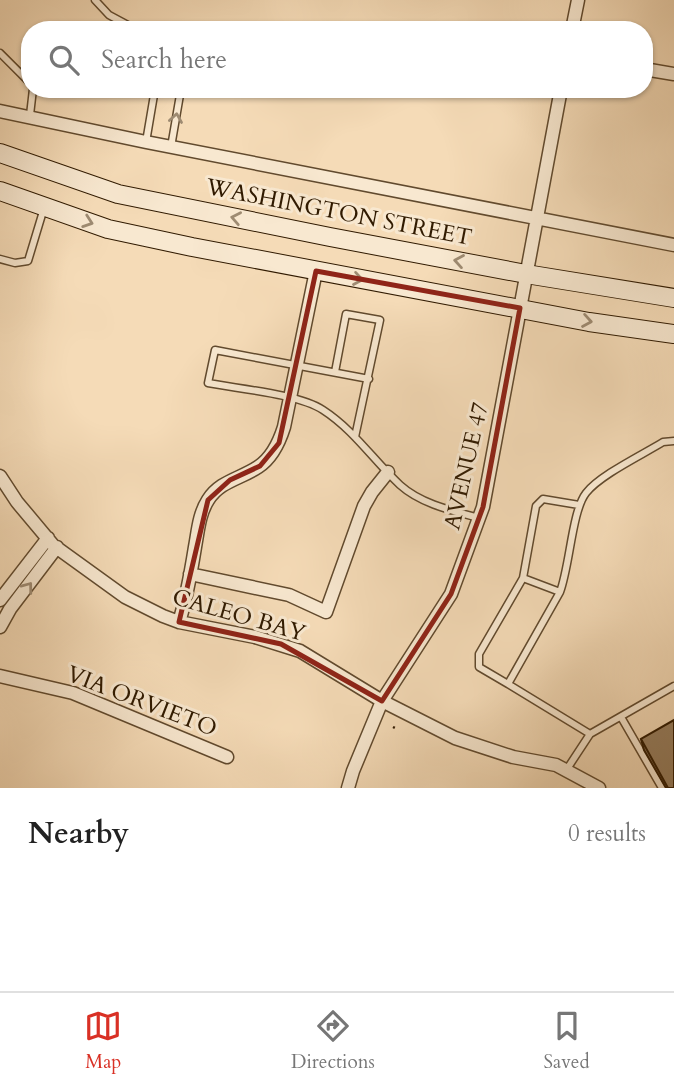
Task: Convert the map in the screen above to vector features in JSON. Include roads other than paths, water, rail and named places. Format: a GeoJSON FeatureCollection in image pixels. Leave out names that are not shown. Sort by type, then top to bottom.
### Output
{"type":"FeatureCollection","features":[{"type":"Feature","properties":{"kind":"main road","name":"WASHINGTON STREET"},"geometry":{"type":"LineString","coordinates":[[0,153],[118,194],[526,274],[674,298]]}},
{"type":"Feature","properties":{"kind":"main road"},"geometry":{"type":"LineString","coordinates":[[0,191],[108,229],[316,271],[521,301],[589,322],[674,334]]}},
{"type":"Feature","properties":{"kind":"street"},"geometry":{"type":"LineString","coordinates":[[574,21],[578,0]]}},
{"type":"Feature","properties":{"kind":"street"},"geometry":{"type":"LineString","coordinates":[[653,70],[674,74]]}},
{"type":"Feature","properties":{"kind":"street","name":"AVENUE 47"},"geometry":{"type":"LineString","coordinates":[[348,788],[382,701],[451,594],[479,518],[499,426],[559,98]]}},
{"type":"Feature","properties":{"kind":"street"},"geometry":{"type":"LineString","coordinates":[[0,111],[674,245]]}},
{"type":"Feature","properties":{"kind":"street"},"geometry":{"type":"LineString","coordinates":[[179,622],[201,514],[208,500],[218,488],[260,466],[279,443],[316,271]]}},
{"type":"Feature","properties":{"kind":"street"},"geometry":{"type":"LineString","coordinates":[[190,574],[289,595],[326,612],[364,506],[388,472]]}},
{"type":"Feature","properties":{"kind":"street","name":"CALEO BAY"},"geometry":{"type":"LineString","coordinates":[[0,476],[17,502],[52,543],[125,597],[179,622],[281,644],[300,651],[382,701],[454,737],[513,757],[567,769],[599,788]]}},
{"type":"Feature","properties":{"kind":"street"},"geometry":{"type":"LineString","coordinates":[[0,600],[52,543]]}},
{"type":"Feature","properties":{"kind":"street"},"geometry":{"type":"LineString","coordinates":[[0,627],[52,543]]}},
{"type":"Feature","properties":{"kind":"street","name":"VIA ORVIETO"},"geometry":{"type":"LineString","coordinates":[[0,676],[73,693],[227,757]]}},
{"type":"Feature","properties":{"kind":"lane"},"geometry":{"type":"LineString","coordinates":[[95,0],[108,15],[120,21]]}},
{"type":"Feature","properties":{"kind":"lane"},"geometry":{"type":"LineString","coordinates":[[0,53],[21,74]]}},
{"type":"Feature","properties":{"kind":"lane"},"geometry":{"type":"LineString","coordinates":[[28,115],[31,98]]}},
{"type":"Feature","properties":{"kind":"lane"},"geometry":{"type":"LineString","coordinates":[[146,142],[153,98]]}},
{"type":"Feature","properties":{"kind":"lane"},"geometry":{"type":"LineString","coordinates":[[172,147],[180,98]]}},
{"type":"Feature","properties":{"kind":"lane"},"geometry":{"type":"LineString","coordinates":[[0,259],[15,263],[28,261],[44,207]]}},
{"type":"Feature","properties":{"kind":"lane"},"geometry":{"type":"LineString","coordinates":[[335,372],[346,314],[380,320],[355,437]]}},
{"type":"Feature","properties":{"kind":"lane"},"geometry":{"type":"LineString","coordinates":[[369,379],[215,350],[208,383],[290,398],[321,408],[355,437],[402,487],[442,508],[479,518]]}},
{"type":"Feature","properties":{"kind":"lane"},"geometry":{"type":"LineString","coordinates":[[508,684],[567,575],[579,505],[586,493],[597,482],[663,442],[674,441]]}},
{"type":"Feature","properties":{"kind":"lane"},"geometry":{"type":"LineString","coordinates":[[579,505],[543,499],[536,506],[523,578],[479,654],[479,667],[590,734]]}},
{"type":"Feature","properties":{"kind":"lane"},"geometry":{"type":"LineString","coordinates":[[523,578],[560,592]]}},
{"type":"Feature","properties":{"kind":"lane"},"geometry":{"type":"LineString","coordinates":[[567,769],[590,734],[674,686]]}},
{"type":"Feature","properties":{"kind":"lane"},"geometry":{"type":"LineString","coordinates":[[621,717],[662,788]]}}]}
